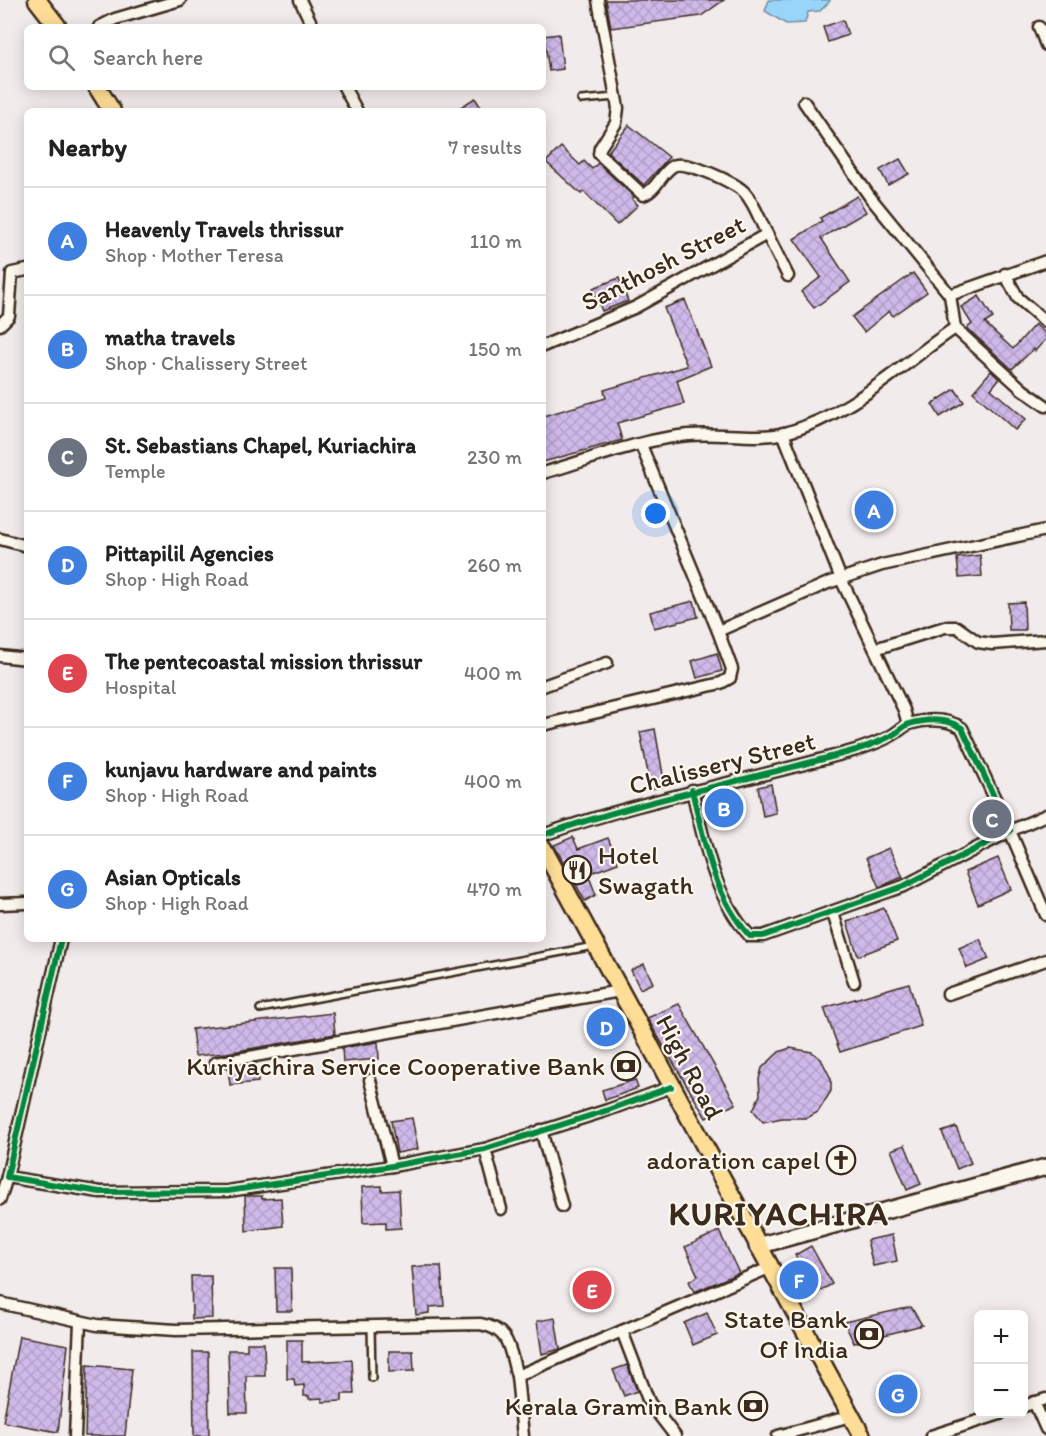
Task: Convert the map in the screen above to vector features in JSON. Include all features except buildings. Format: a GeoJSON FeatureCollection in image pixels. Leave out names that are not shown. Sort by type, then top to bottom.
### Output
{"type":"FeatureCollection","features":[{"type":"Feature","properties":{"kind":"main road"},"geometry":{"type":"LineString","coordinates":[[37,0],[56,24]]}},
{"type":"Feature","properties":{"kind":"main road"},"geometry":{"type":"LineString","coordinates":[[99,90],[110,108]]}},
{"type":"Feature","properties":{"kind":"main road","name":"High Road"},"geometry":{"type":"LineString","coordinates":[[548,869],[596,946],[862,1436]]}},
{"type":"Feature","properties":{"kind":"street"},"geometry":{"type":"LineString","coordinates":[[105,24],[180,0]]}},
{"type":"Feature","properties":{"kind":"street"},"geometry":{"type":"LineString","coordinates":[[300,0],[312,24]]}},
{"type":"Feature","properties":{"kind":"street"},"geometry":{"type":"LineString","coordinates":[[598,0],[616,97]]}},
{"type":"Feature","properties":{"kind":"street"},"geometry":{"type":"LineString","coordinates":[[1039,27],[1046,45]]}},
{"type":"Feature","properties":{"kind":"street"},"geometry":{"type":"LineString","coordinates":[[346,90],[355,108]]}},
{"type":"Feature","properties":{"kind":"street","name":"Santhosh Street"},"geometry":{"type":"LineString","coordinates":[[546,345],[636,307],[767,234],[746,194],[738,185],[688,165],[671,166],[649,193],[639,194],[599,154],[600,148],[616,123],[616,97]]}},
{"type":"Feature","properties":{"kind":"street"},"geometry":{"type":"LineString","coordinates":[[804,102],[870,197],[950,296],[955,328],[1023,390],[1046,406]]}},
{"type":"Feature","properties":{"kind":"street"},"geometry":{"type":"LineString","coordinates":[[767,234],[788,276]]}},
{"type":"Feature","properties":{"kind":"street"},"geometry":{"type":"LineString","coordinates":[[950,296],[1005,274],[1046,261]]}},
{"type":"Feature","properties":{"kind":"street"},"geometry":{"type":"LineString","coordinates":[[0,272],[24,271]]}},
{"type":"Feature","properties":{"kind":"street"},"geometry":{"type":"LineString","coordinates":[[0,325],[9,316],[12,273]]}},
{"type":"Feature","properties":{"kind":"street"},"geometry":{"type":"LineString","coordinates":[[1005,274],[1018,298],[1046,322]]}},
{"type":"Feature","properties":{"kind":"street"},"geometry":{"type":"LineString","coordinates":[[546,472],[641,445],[688,435],[783,434],[826,418],[875,389],[921,351],[955,328]]}},
{"type":"Feature","properties":{"kind":"street"},"geometry":{"type":"LineString","coordinates":[[783,434],[841,579],[904,710],[908,724],[938,720],[952,722],[962,728],[1046,915]]}},
{"type":"Feature","properties":{"kind":"street"},"geometry":{"type":"LineString","coordinates":[[546,724],[721,683],[730,678],[732,669],[718,631],[641,445]]}},
{"type":"Feature","properties":{"kind":"street"},"geometry":{"type":"LineString","coordinates":[[718,631],[841,579],[882,565],[1046,530]]}},
{"type":"Feature","properties":{"kind":"street"},"geometry":{"type":"LineString","coordinates":[[0,539],[24,545]]}},
{"type":"Feature","properties":{"kind":"street"},"geometry":{"type":"LineString","coordinates":[[875,649],[945,627],[957,627],[978,642],[993,644],[1046,640]]}},
{"type":"Feature","properties":{"kind":"street"},"geometry":{"type":"LineString","coordinates":[[0,656],[24,659]]}},
{"type":"Feature","properties":{"kind":"street"},"geometry":{"type":"LineString","coordinates":[[546,685],[607,663]]}},
{"type":"Feature","properties":{"kind":"street","name":"Chalissery Street"},"geometry":{"type":"LineString","coordinates":[[546,834],[609,812],[858,749],[892,735],[908,724]]}},
{"type":"Feature","properties":{"kind":"street"},"geometry":{"type":"LineString","coordinates":[[692,790],[711,870],[741,926],[750,936],[763,936],[904,886],[1046,815]]}},
{"type":"Feature","properties":{"kind":"street"},"geometry":{"type":"LineString","coordinates":[[0,903],[24,903]]}},
{"type":"Feature","properties":{"kind":"street"},"geometry":{"type":"LineString","coordinates":[[833,913],[854,982]]}},
{"type":"Feature","properties":{"kind":"street"},"geometry":{"type":"LineString","coordinates":[[0,1199],[60,942]]}},
{"type":"Feature","properties":{"kind":"street"},"geometry":{"type":"LineString","coordinates":[[948,994],[1046,960]]}},
{"type":"Feature","properties":{"kind":"street"},"geometry":{"type":"LineString","coordinates":[[216,1063],[620,991]]}},
{"type":"Feature","properties":{"kind":"street"},"geometry":{"type":"LineString","coordinates":[[370,1080],[392,1166]]}},
{"type":"Feature","properties":{"kind":"street"},"geometry":{"type":"LineString","coordinates":[[7,1177],[100,1192],[228,1191],[485,1149],[608,1110],[671,1087]]}},
{"type":"Feature","properties":{"kind":"street"},"geometry":{"type":"LineString","coordinates":[[541,1130],[562,1206]]}},
{"type":"Feature","properties":{"kind":"street"},"geometry":{"type":"LineString","coordinates":[[485,1149],[501,1209]]}},
{"type":"Feature","properties":{"kind":"street"},"geometry":{"type":"LineString","coordinates":[[757,1246],[1046,1167]]}},
{"type":"Feature","properties":{"kind":"street"},"geometry":{"type":"LineString","coordinates":[[517,1376],[769,1268]]}},
{"type":"Feature","properties":{"kind":"street"},"geometry":{"type":"LineString","coordinates":[[0,1304],[80,1322],[176,1330],[480,1324],[494,1326],[504,1334],[517,1376],[523,1436]]}},
{"type":"Feature","properties":{"kind":"street"},"geometry":{"type":"LineString","coordinates":[[75,1436],[80,1322]]}},
{"type":"Feature","properties":{"kind":"street"},"geometry":{"type":"LineString","coordinates":[[622,1331],[649,1402],[675,1436]]}},
{"type":"Feature","properties":{"kind":"street"},"geometry":{"type":"LineString","coordinates":[[1046,1399],[1029,1404],[1046,1429]]}},
{"type":"Feature","properties":{"kind":"street"},"geometry":{"type":"LineString","coordinates":[[777,1436],[850,1416]]}},
{"type":"Feature","properties":{"kind":"street"},"geometry":{"type":"LineString","coordinates":[[931,1436],[985,1418]]}},
{"type":"Feature","properties":{"kind":"lane"},"geometry":{"type":"LineString","coordinates":[[581,99],[616,97]]}},
{"type":"Feature","properties":{"kind":"lane"},"geometry":{"type":"LineString","coordinates":[[260,1009],[596,946]]}},
{"type":"Feature","properties":{"kind":"lane"},"geometry":{"type":"LineString","coordinates":[[371,1326],[372,1378]]}},
{"type":"Feature","properties":{"kind":"water"},"geometry":{"type":"Polygon","coordinates":[[[769,0],[830,1],[820,11],[808,12],[805,23],[786,24],[765,11],[769,0]]]}},
{"type":"Feature","properties":{"kind":"cycle path"},"geometry":{"type":"LineString","coordinates":[[929,720],[943,721],[962,728],[1010,831],[904,886],[763,936],[750,936],[727,904],[719,886],[706,848],[692,792],[856,750],[885,739],[909,724],[929,720]]}},
{"type":"Feature","properties":{"kind":"cycle path"},"geometry":{"type":"LineString","coordinates":[[546,834],[692,792]]}},
{"type":"Feature","properties":{"kind":"cycle path"},"geometry":{"type":"LineString","coordinates":[[60,942],[7,1177],[100,1192],[228,1191],[485,1149],[608,1110],[671,1087]]}},
{"type":"Feature","properties":{"kind":"place","name":"Heavenly Travels thrissur"},"geometry":{"type":"Point","coordinates":[874,510]}},
{"type":"Feature","properties":{"kind":"place","name":"matha travels"},"geometry":{"type":"Point","coordinates":[724,808]}},
{"type":"Feature","properties":{"kind":"place","name":"St. Sebastians Chapel, Kuriachira"},"geometry":{"type":"Point","coordinates":[992,819]}},
{"type":"Feature","properties":{"kind":"place","name":"Hotel Swagath"},"geometry":{"type":"Point","coordinates":[577,870]}},
{"type":"Feature","properties":{"kind":"place","name":"Pittapilil Agencies"},"geometry":{"type":"Point","coordinates":[606,1027]}},
{"type":"Feature","properties":{"kind":"place","name":"Kuriyachira Service Cooperative Bank"},"geometry":{"type":"Point","coordinates":[626,1066]}},
{"type":"Feature","properties":{"kind":"place","name":"adoration capel"},"geometry":{"type":"Point","coordinates":[841,1160]}},
{"type":"Feature","properties":{"kind":"place","name":"kunjavu hardware and paints"},"geometry":{"type":"Point","coordinates":[799,1280]}},
{"type":"Feature","properties":{"kind":"place","name":"The pentecoastal mission thrissur"},"geometry":{"type":"Point","coordinates":[592,1290]}},
{"type":"Feature","properties":{"kind":"place","name":"State Bank Of India"},"geometry":{"type":"Point","coordinates":[869,1334]}},
{"type":"Feature","properties":{"kind":"place","name":"Asian Opticals"},"geometry":{"type":"Point","coordinates":[898,1394]}},
{"type":"Feature","properties":{"kind":"place","name":"Kerala Gramin Bank"},"geometry":{"type":"Point","coordinates":[753,1406]}},
{"type":"Feature","properties":{"kind":"district","name":"KURIYACHIRA"},"geometry":{"type":"Point","coordinates":[779,1214]}}]}
